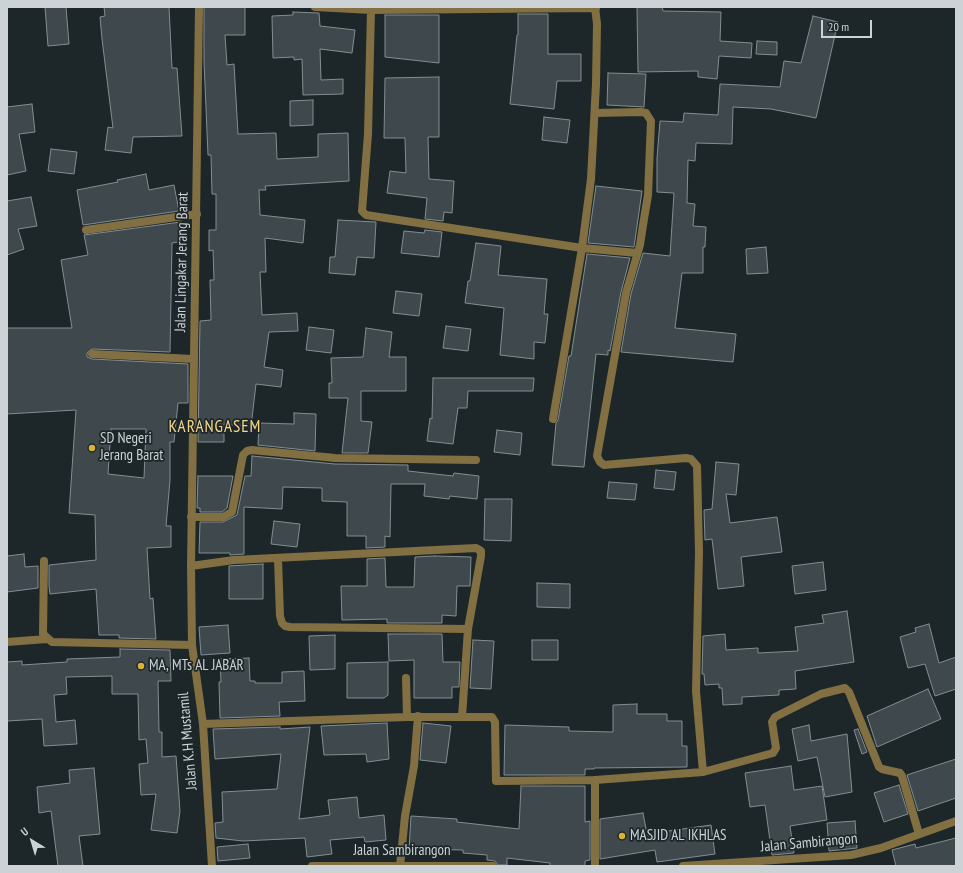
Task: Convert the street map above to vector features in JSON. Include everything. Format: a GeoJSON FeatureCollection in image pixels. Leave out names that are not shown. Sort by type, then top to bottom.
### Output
{"type":"FeatureCollection","features":[{"type":"Feature","properties":{"kind":"street","name":"Jalan Lingakar Jerang Barat"},"geometry":{"type":"LineString","coordinates":[[191,518],[197,214],[199,7]]}},
{"type":"Feature","properties":{"kind":"street"},"geometry":{"type":"LineString","coordinates":[[315,7],[371,10],[596,7],[595,113],[591,179],[582,248],[553,419]]}},
{"type":"Feature","properties":{"kind":"street"},"geometry":{"type":"LineString","coordinates":[[371,10],[368,134],[362,211],[366,215],[582,248],[637,252]]}},
{"type":"Feature","properties":{"kind":"street"},"geometry":{"type":"LineString","coordinates":[[595,113],[641,112],[646,113],[651,121],[648,195],[637,252],[626,293],[597,456],[600,462],[604,465],[686,458],[691,460],[697,466],[699,552],[696,691],[703,772]]}},
{"type":"Feature","properties":{"kind":"street"},"geometry":{"type":"LineString","coordinates":[[86,230],[197,214]]}},
{"type":"Feature","properties":{"kind":"street"},"geometry":{"type":"LineString","coordinates":[[92,354],[193,359]]}},
{"type":"Feature","properties":{"kind":"street"},"geometry":{"type":"LineString","coordinates":[[191,518],[223,517],[232,512],[243,455],[247,451],[252,450],[335,458],[476,460]]}},
{"type":"Feature","properties":{"kind":"street","name":"Jalan K.H Mustamil"},"geometry":{"type":"LineString","coordinates":[[191,518],[192,645],[202,724],[212,866]]}},
{"type":"Feature","properties":{"kind":"street"},"geometry":{"type":"LineString","coordinates":[[191,566],[234,560],[278,559],[361,553],[478,549],[481,556],[468,629],[462,717]]}},
{"type":"Feature","properties":{"kind":"street"},"geometry":{"type":"LineString","coordinates":[[278,559],[280,616],[282,623],[285,626],[304,628],[468,629]]}},
{"type":"Feature","properties":{"kind":"street"},"geometry":{"type":"LineString","coordinates":[[44,561],[43,634],[52,642],[192,645]]}},
{"type":"Feature","properties":{"kind":"street"},"geometry":{"type":"LineString","coordinates":[[7,642],[47,639]]}},
{"type":"Feature","properties":{"kind":"street"},"geometry":{"type":"LineString","coordinates":[[406,678],[407,717]]}},
{"type":"Feature","properties":{"kind":"street"},"geometry":{"type":"LineString","coordinates":[[202,724],[418,716],[494,718],[496,781],[595,780],[703,772],[773,753],[776,748],[772,722],[775,717],[821,694],[845,688],[849,692],[879,767],[900,773],[902,776],[919,834]]}},
{"type":"Feature","properties":{"kind":"street"},"geometry":{"type":"LineString","coordinates":[[400,866],[405,816],[414,766],[418,716]]}},
{"type":"Feature","properties":{"kind":"street"},"geometry":{"type":"LineString","coordinates":[[595,780],[595,866]]}},
{"type":"Feature","properties":{"kind":"street","name":"Jalan Sambirangon"},"geometry":{"type":"LineString","coordinates":[[683,866],[851,855],[881,848],[956,821]]}},
{"type":"Feature","properties":{"kind":"street","name":"Jalan Sambirangon"},"geometry":{"type":"LineString","coordinates":[[312,866],[493,866]]}},
{"type":"Feature","properties":{"kind":"building"},"geometry":{"type":"Polygon","coordinates":[[[45,7],[66,7],[69,44],[48,46],[45,7]]]}},
{"type":"Feature","properties":{"kind":"building"},"geometry":{"type":"Polygon","coordinates":[[[104,7],[169,7],[172,68],[177,68],[182,136],[133,137],[131,153],[105,150],[108,127],[113,128],[100,17],[105,16],[104,7]]]}},
{"type":"Feature","properties":{"kind":"building"},"geometry":{"type":"Polygon","coordinates":[[[204,7],[245,7],[245,35],[225,35],[227,65],[234,64],[238,134],[276,133],[277,159],[318,157],[318,134],[348,133],[349,181],[265,186],[266,190],[259,190],[260,215],[305,220],[303,243],[265,238],[266,272],[260,272],[262,315],[297,313],[298,331],[269,332],[264,367],[283,370],[281,387],[256,384],[251,427],[224,424],[224,442],[198,442],[200,321],[211,320],[210,280],[214,280],[213,250],[209,251],[209,230],[216,230],[216,194],[212,194],[211,155],[208,155],[204,61],[204,7]]]}},
{"type":"Feature","properties":{"kind":"building"},"geometry":{"type":"Polygon","coordinates":[[[637,7],[662,7],[663,11],[721,12],[720,41],[752,43],[751,58],[719,56],[717,79],[698,77],[698,71],[638,72],[637,7]]]}},
{"type":"Feature","properties":{"kind":"building"},"geometry":{"type":"Polygon","coordinates":[[[293,12],[319,13],[320,26],[355,30],[352,53],[320,49],[321,80],[343,79],[343,94],[303,95],[302,59],[294,60],[294,57],[273,58],[272,16],[293,15],[293,12]]]}},
{"type":"Feature","properties":{"kind":"building"},"geometry":{"type":"Polygon","coordinates":[[[518,14],[548,14],[548,54],[581,54],[581,81],[557,81],[554,109],[510,104],[518,35],[518,14]]]}},
{"type":"Feature","properties":{"kind":"building"},"geometry":{"type":"Polygon","coordinates":[[[385,15],[439,15],[439,63],[385,57],[385,15]]]}},
{"type":"Feature","properties":{"kind":"building"},"geometry":{"type":"Polygon","coordinates":[[[813,16],[838,22],[816,118],[771,109],[733,107],[732,144],[696,143],[695,161],[688,160],[687,203],[695,204],[693,226],[706,227],[705,247],[703,247],[703,273],[682,273],[675,328],[736,334],[733,362],[621,352],[631,294],[643,253],[670,256],[674,193],[657,192],[657,158],[660,121],[683,122],[684,113],[718,115],[720,84],[780,87],[784,61],[801,63],[813,16]]]}},
{"type":"Feature","properties":{"kind":"building"},"geometry":{"type":"Polygon","coordinates":[[[757,41],[777,42],[777,55],[756,54],[757,41]]]}},
{"type":"Feature","properties":{"kind":"building"},"geometry":{"type":"Polygon","coordinates":[[[608,73],[646,74],[644,107],[607,105],[608,73]]]}},
{"type":"Feature","properties":{"kind":"building"},"geometry":{"type":"Polygon","coordinates":[[[439,77],[439,137],[428,137],[429,179],[454,181],[452,213],[444,212],[443,221],[425,219],[427,198],[387,193],[390,171],[406,173],[405,138],[384,138],[385,78],[439,77]]]}},
{"type":"Feature","properties":{"kind":"building"},"geometry":{"type":"Polygon","coordinates":[[[313,100],[313,125],[290,126],[290,101],[313,100]]]}},
{"type":"Feature","properties":{"kind":"building"},"geometry":{"type":"Polygon","coordinates":[[[32,104],[35,132],[19,134],[26,171],[7,175],[7,107],[32,104]]]}},
{"type":"Feature","properties":{"kind":"building"},"geometry":{"type":"Polygon","coordinates":[[[544,117],[570,120],[567,143],[542,140],[544,117]]]}},
{"type":"Feature","properties":{"kind":"building"},"geometry":{"type":"Polygon","coordinates":[[[51,149],[77,152],[74,174],[48,171],[51,149]]]}},
{"type":"Feature","properties":{"kind":"building"},"geometry":{"type":"Polygon","coordinates":[[[146,174],[149,190],[174,185],[179,211],[83,225],[77,190],[118,182],[117,180],[146,174]]]}},
{"type":"Feature","properties":{"kind":"building"},"geometry":{"type":"Polygon","coordinates":[[[596,186],[642,191],[634,247],[588,243],[596,186]]]}},
{"type":"Feature","properties":{"kind":"building"},"geometry":{"type":"Polygon","coordinates":[[[31,197],[37,226],[18,229],[24,249],[7,255],[7,201],[31,197]]]}},
{"type":"Feature","properties":{"kind":"building"},"geometry":{"type":"Polygon","coordinates":[[[338,220],[376,222],[374,258],[357,257],[355,275],[329,273],[330,257],[335,257],[338,220]]]}},
{"type":"Feature","properties":{"kind":"building"},"geometry":{"type":"Polygon","coordinates":[[[181,222],[185,241],[172,243],[170,352],[92,349],[87,353],[87,357],[92,359],[188,364],[188,403],[178,403],[174,442],[170,442],[170,480],[166,526],[171,526],[171,547],[147,548],[150,599],[153,598],[156,639],[119,638],[119,635],[99,635],[96,589],[50,594],[49,565],[96,560],[95,515],[69,513],[76,410],[7,414],[7,328],[72,328],[61,260],[88,255],[84,235],[181,222]],[[111,429],[108,474],[144,478],[146,429],[111,429]]]}},
{"type":"Feature","properties":{"kind":"building"},"geometry":{"type":"Polygon","coordinates":[[[425,230],[442,232],[439,257],[401,253],[404,231],[424,233],[425,230]]]}},
{"type":"Feature","properties":{"kind":"building"},"geometry":{"type":"Polygon","coordinates":[[[476,243],[501,246],[498,275],[547,279],[544,314],[548,314],[545,343],[534,342],[534,359],[500,355],[504,308],[465,303],[476,243]]]}},
{"type":"Feature","properties":{"kind":"building"},"geometry":{"type":"Polygon","coordinates":[[[766,247],[768,273],[747,274],[746,249],[766,247]]]}},
{"type":"Feature","properties":{"kind":"building"},"geometry":{"type":"Polygon","coordinates":[[[587,254],[630,258],[621,292],[610,351],[608,350],[608,355],[596,354],[584,467],[552,465],[556,423],[558,420],[569,356],[571,356],[587,254]]]}},
{"type":"Feature","properties":{"kind":"building"},"geometry":{"type":"Polygon","coordinates":[[[396,291],[422,294],[419,316],[393,313],[396,291]]]}},
{"type":"Feature","properties":{"kind":"building"},"geometry":{"type":"Polygon","coordinates":[[[446,326],[471,329],[468,351],[443,348],[446,326]]]}},
{"type":"Feature","properties":{"kind":"building"},"geometry":{"type":"Polygon","coordinates":[[[309,327],[334,330],[331,353],[306,350],[309,327]]]}},
{"type":"Feature","properties":{"kind":"building"},"geometry":{"type":"Polygon","coordinates":[[[366,328],[392,332],[389,357],[406,357],[406,391],[361,391],[361,421],[372,422],[368,453],[342,453],[348,398],[329,398],[329,383],[332,383],[331,358],[363,357],[366,328]]]}},
{"type":"Feature","properties":{"kind":"building"},"geometry":{"type":"Polygon","coordinates":[[[433,378],[534,378],[533,391],[468,391],[467,408],[458,408],[453,444],[427,441],[430,418],[432,419],[433,378]]]}},
{"type":"Feature","properties":{"kind":"building"},"geometry":{"type":"Polygon","coordinates":[[[294,413],[316,414],[315,451],[258,445],[259,423],[294,424],[294,413]]]}},
{"type":"Feature","properties":{"kind":"building"},"geometry":{"type":"Polygon","coordinates":[[[497,430],[522,433],[520,455],[494,452],[497,430]]]}},
{"type":"Feature","properties":{"kind":"building"},"geometry":{"type":"Polygon","coordinates":[[[252,456],[335,464],[408,465],[408,471],[453,476],[454,473],[479,476],[477,499],[450,496],[449,499],[424,496],[425,484],[391,484],[390,537],[385,536],[385,547],[366,548],[366,536],[347,536],[347,502],[322,501],[322,488],[283,487],[282,509],[244,507],[244,554],[230,555],[230,553],[199,553],[200,522],[223,522],[237,515],[245,476],[251,476],[252,456]]]}},
{"type":"Feature","properties":{"kind":"building"},"geometry":{"type":"Polygon","coordinates":[[[716,462],[739,464],[736,495],[726,494],[730,523],[777,517],[782,552],[741,557],[744,586],[718,589],[712,539],[705,540],[704,510],[712,509],[716,462]]]}},
{"type":"Feature","properties":{"kind":"building"},"geometry":{"type":"Polygon","coordinates":[[[656,470],[676,472],[674,490],[654,488],[656,470]]]}},
{"type":"Feature","properties":{"kind":"building"},"geometry":{"type":"Polygon","coordinates":[[[198,476],[233,476],[227,508],[222,512],[200,512],[200,508],[197,508],[198,476]]]}},
{"type":"Feature","properties":{"kind":"building"},"geometry":{"type":"Polygon","coordinates":[[[609,482],[637,484],[635,500],[607,498],[609,482]]]}},
{"type":"Feature","properties":{"kind":"building"},"geometry":{"type":"Polygon","coordinates":[[[485,499],[512,499],[511,541],[484,540],[485,499]]]}},
{"type":"Feature","properties":{"kind":"building"},"geometry":{"type":"Polygon","coordinates":[[[274,521],[300,524],[297,547],[271,544],[274,521]]]}},
{"type":"Feature","properties":{"kind":"building"},"geometry":{"type":"Polygon","coordinates":[[[24,554],[25,567],[38,566],[38,588],[7,592],[7,556],[24,554]]]}},
{"type":"Feature","properties":{"kind":"building"},"geometry":{"type":"Polygon","coordinates":[[[415,557],[471,557],[470,586],[457,586],[456,616],[442,615],[442,623],[387,623],[387,619],[342,620],[341,586],[367,586],[367,559],[385,558],[386,587],[414,587],[415,557]]]}},
{"type":"Feature","properties":{"kind":"building"},"geometry":{"type":"Polygon","coordinates":[[[823,562],[826,590],[795,594],[792,566],[823,562]]]}},
{"type":"Feature","properties":{"kind":"building"},"geometry":{"type":"Polygon","coordinates":[[[263,564],[263,599],[229,599],[229,566],[263,564]]]}},
{"type":"Feature","properties":{"kind":"building"},"geometry":{"type":"Polygon","coordinates":[[[537,583],[570,584],[570,608],[537,607],[537,583]]]}},
{"type":"Feature","properties":{"kind":"building"},"geometry":{"type":"Polygon","coordinates":[[[847,611],[854,662],[795,671],[796,689],[779,690],[779,695],[742,697],[742,704],[723,705],[722,688],[719,688],[719,684],[705,685],[704,674],[702,674],[703,636],[725,634],[726,650],[758,648],[758,653],[798,651],[795,627],[824,623],[822,615],[847,611]]]}},
{"type":"Feature","properties":{"kind":"building"},"geometry":{"type":"Polygon","coordinates":[[[929,624],[939,663],[956,657],[956,689],[935,696],[925,664],[908,668],[900,637],[916,632],[915,628],[929,624]]]}},
{"type":"Feature","properties":{"kind":"building"},"geometry":{"type":"Polygon","coordinates":[[[228,625],[230,653],[201,655],[199,627],[228,625]]]}},
{"type":"Feature","properties":{"kind":"building"},"geometry":{"type":"Polygon","coordinates":[[[388,634],[442,634],[443,662],[460,662],[459,687],[452,687],[452,698],[414,698],[414,660],[389,661],[388,634]]]}},
{"type":"Feature","properties":{"kind":"building"},"geometry":{"type":"Polygon","coordinates":[[[335,635],[335,669],[310,670],[309,636],[335,635]]]}},
{"type":"Feature","properties":{"kind":"building"},"geometry":{"type":"Polygon","coordinates":[[[473,640],[494,641],[491,689],[470,688],[473,640]]]}},
{"type":"Feature","properties":{"kind":"building"},"geometry":{"type":"Polygon","coordinates":[[[532,640],[558,640],[558,660],[532,660],[532,640]]]}},
{"type":"Feature","properties":{"kind":"building"},"geometry":{"type":"Polygon","coordinates":[[[120,649],[170,650],[171,681],[158,681],[159,732],[162,732],[162,757],[176,756],[180,811],[177,833],[151,830],[156,794],[141,795],[139,764],[148,763],[146,739],[139,740],[138,694],[112,694],[112,676],[66,677],[67,694],[54,695],[56,722],[75,720],[77,744],[44,746],[42,719],[7,721],[7,662],[22,661],[22,665],[67,662],[67,659],[120,657],[120,649]]]}},
{"type":"Feature","properties":{"kind":"building"},"geometry":{"type":"Polygon","coordinates":[[[249,658],[250,681],[255,681],[255,683],[282,683],[282,672],[304,671],[305,701],[279,702],[280,716],[220,718],[220,659],[249,658]]]}},
{"type":"Feature","properties":{"kind":"building"},"geometry":{"type":"Polygon","coordinates":[[[388,662],[388,695],[384,698],[347,698],[347,663],[388,662]]]}},
{"type":"Feature","properties":{"kind":"building"},"geometry":{"type":"Polygon","coordinates":[[[928,689],[941,719],[877,747],[867,716],[928,689]]]}},
{"type":"Feature","properties":{"kind":"building"},"geometry":{"type":"Polygon","coordinates":[[[637,704],[637,714],[667,714],[667,721],[682,721],[682,746],[687,746],[687,767],[594,768],[585,769],[585,775],[504,775],[505,725],[569,727],[569,731],[613,732],[613,705],[637,704]]]}},
{"type":"Feature","properties":{"kind":"building"},"geometry":{"type":"Polygon","coordinates":[[[387,723],[389,759],[367,762],[366,754],[324,755],[321,726],[387,723]]]}},
{"type":"Feature","properties":{"kind":"building"},"geometry":{"type":"Polygon","coordinates":[[[423,723],[451,726],[446,763],[420,760],[423,723]]]}},
{"type":"Feature","properties":{"kind":"building"},"geometry":{"type":"Polygon","coordinates":[[[809,725],[811,741],[847,734],[852,792],[825,797],[817,757],[798,761],[792,729],[809,725]]]}},
{"type":"Feature","properties":{"kind":"building"},"geometry":{"type":"Polygon","coordinates":[[[280,727],[280,729],[310,727],[299,819],[330,815],[328,800],[357,797],[359,818],[384,815],[386,840],[365,842],[364,837],[330,840],[332,854],[307,857],[305,838],[243,841],[216,838],[215,823],[223,822],[222,792],[277,789],[281,754],[215,759],[213,729],[280,727]]]}},
{"type":"Feature","properties":{"kind":"building"},"geometry":{"type":"Polygon","coordinates":[[[858,729],[867,752],[862,754],[854,730],[858,729]]]}},
{"type":"Feature","properties":{"kind":"building"},"geometry":{"type":"Polygon","coordinates":[[[956,759],[956,798],[918,811],[907,775],[956,759]]]}},
{"type":"Feature","properties":{"kind":"building"},"geometry":{"type":"Polygon","coordinates":[[[791,766],[794,790],[822,786],[827,820],[790,826],[794,853],[772,855],[765,805],[750,807],[745,773],[791,766]]]}},
{"type":"Feature","properties":{"kind":"building"},"geometry":{"type":"Polygon","coordinates":[[[94,768],[100,834],[79,836],[83,866],[58,866],[51,811],[39,813],[37,787],[70,783],[69,770],[94,768]]]}},
{"type":"Feature","properties":{"kind":"building"},"geometry":{"type":"Polygon","coordinates":[[[899,785],[908,814],[884,822],[874,793],[899,785]]]}},
{"type":"Feature","properties":{"kind":"building"},"geometry":{"type":"Polygon","coordinates":[[[521,786],[585,786],[585,822],[590,821],[590,860],[585,861],[585,866],[550,866],[550,863],[507,858],[507,865],[498,865],[495,861],[487,860],[487,855],[463,853],[463,850],[409,849],[411,816],[457,819],[457,822],[519,829],[521,786]]]}},
{"type":"Feature","properties":{"kind":"building"},"geometry":{"type":"Polygon","coordinates":[[[643,813],[647,834],[711,825],[715,854],[657,862],[655,850],[600,859],[600,819],[643,813]]]}},
{"type":"Feature","properties":{"kind":"building"},"geometry":{"type":"Polygon","coordinates":[[[855,821],[857,848],[829,851],[827,823],[855,821]]]}},
{"type":"Feature","properties":{"kind":"building"},"geometry":{"type":"Polygon","coordinates":[[[956,838],[956,866],[896,866],[892,850],[915,844],[916,848],[956,838]]]}},
{"type":"Feature","properties":{"kind":"building"},"geometry":{"type":"Polygon","coordinates":[[[248,844],[250,858],[218,861],[217,847],[248,844]]]}},
{"type":"Feature","properties":{"kind":"place","name":"SD Negeri Jerang Barat"},"geometry":{"type":"Point","coordinates":[92,448]}},
{"type":"Feature","properties":{"kind":"place","name":"MA, MTs AL JABAR"},"geometry":{"type":"Point","coordinates":[141,666]}},
{"type":"Feature","properties":{"kind":"place","name":"MASJID AL IKHLAS"},"geometry":{"type":"Point","coordinates":[622,836]}},
{"type":"Feature","properties":{"kind":"district","name":"KARANGASEM"},"geometry":{"type":"Point","coordinates":[215,427]}}]}
